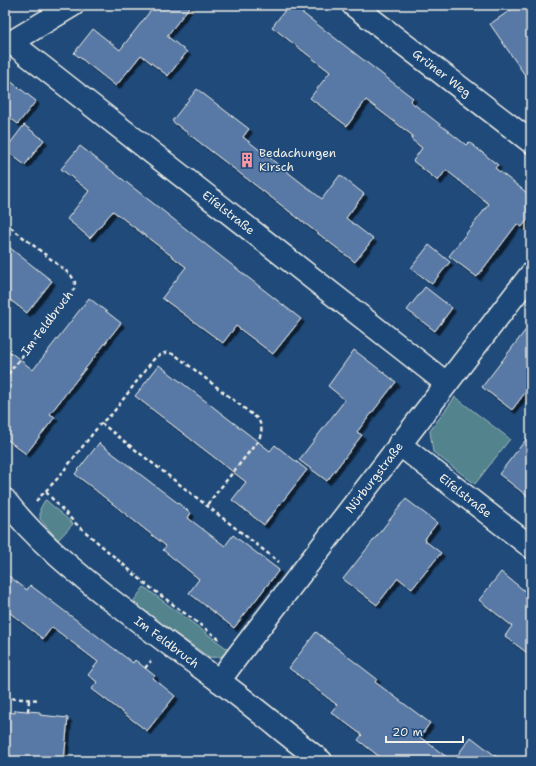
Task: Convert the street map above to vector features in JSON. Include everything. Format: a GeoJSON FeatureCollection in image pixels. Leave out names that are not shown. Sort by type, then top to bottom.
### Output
{"type":"FeatureCollection","features":[{"type":"Feature","properties":{"kind":"street"},"geometry":{"type":"LineString","coordinates":[[8,44],[73,5]]}},
{"type":"Feature","properties":{"kind":"street","name":"Grüner Weg"},"geometry":{"type":"LineString","coordinates":[[353,5],[531,142]]}},
{"type":"Feature","properties":{"kind":"street","name":"Eifelstraße"},"geometry":{"type":"LineString","coordinates":[[8,44],[446,383]]}},
{"type":"Feature","properties":{"kind":"street","name":"Nürburgstraße"},"geometry":{"type":"LineString","coordinates":[[219,681],[399,444],[531,274]]}},
{"type":"Feature","properties":{"kind":"street","name":"Eifelstraße"},"geometry":{"type":"LineString","coordinates":[[399,444],[531,547]]}},
{"type":"Feature","properties":{"kind":"street","name":"Im Feldbruch"},"geometry":{"type":"LineString","coordinates":[[12,509],[40,539],[77,573],[166,643],[219,681],[297,754],[321,761]]}},
{"type":"Feature","properties":{"kind":"path","name":"Im Feldbruch"},"geometry":{"type":"LineString","coordinates":[[5,223],[71,275],[75,282],[74,289],[70,296],[5,378]]}},
{"type":"Feature","properties":{"kind":"path"},"geometry":{"type":"LineString","coordinates":[[12,509],[46,492],[101,423],[112,414],[153,360],[166,352],[172,352],[258,419],[262,426],[262,434],[258,441],[206,506]]}},
{"type":"Feature","properties":{"kind":"path"},"geometry":{"type":"LineString","coordinates":[[101,423],[298,576]]}},
{"type":"Feature","properties":{"kind":"path"},"geometry":{"type":"LineString","coordinates":[[46,492],[74,522],[148,585],[239,654]]}},
{"type":"Feature","properties":{"kind":"path"},"geometry":{"type":"LineString","coordinates":[[5,698],[40,700]]}},
{"type":"Feature","properties":{"kind":"path"},"geometry":{"type":"LineString","coordinates":[[28,711],[29,700]]}},
{"type":"Feature","properties":{"kind":"green space"},"geometry":{"type":"Polygon","coordinates":[[[455,397],[510,439],[475,484],[433,452],[430,431],[455,397]]]}},
{"type":"Feature","properties":{"kind":"green space"},"geometry":{"type":"Polygon","coordinates":[[[45,500],[73,524],[58,540],[40,519],[40,509],[45,500]]]}},
{"type":"Feature","properties":{"kind":"green space"},"geometry":{"type":"Polygon","coordinates":[[[144,587],[229,650],[220,656],[209,657],[132,603],[144,587]]]}},
{"type":"Feature","properties":{"kind":"building"},"geometry":{"type":"Polygon","coordinates":[[[155,5],[191,5],[167,36],[187,52],[168,76],[141,55],[116,86],[74,53],[93,29],[120,50],[155,5]]]}},
{"type":"Feature","properties":{"kind":"building"},"geometry":{"type":"Polygon","coordinates":[[[289,5],[292,5],[413,98],[410,101],[466,145],[469,142],[498,165],[495,168],[531,196],[531,215],[522,227],[517,224],[477,277],[449,256],[489,204],[446,170],[438,181],[413,161],[422,148],[411,139],[413,136],[366,100],[347,126],[310,98],[330,72],[272,27],[289,5]]]}},
{"type":"Feature","properties":{"kind":"building"},"geometry":{"type":"Polygon","coordinates":[[[518,5],[531,5],[531,84],[490,24],[518,5]]]}},
{"type":"Feature","properties":{"kind":"building"},"geometry":{"type":"Polygon","coordinates":[[[5,77],[36,101],[18,124],[5,114],[5,77]]]}},
{"type":"Feature","properties":{"kind":"building"},"geometry":{"type":"Polygon","coordinates":[[[197,89],[249,129],[243,137],[322,199],[340,175],[364,194],[346,218],[373,239],[355,262],[172,121],[197,89]]]}},
{"type":"Feature","properties":{"kind":"building"},"geometry":{"type":"Polygon","coordinates":[[[24,125],[44,140],[25,165],[5,150],[24,125]]]}},
{"type":"Feature","properties":{"kind":"building"},"geometry":{"type":"Polygon","coordinates":[[[80,146],[301,319],[273,354],[236,326],[223,343],[162,298],[186,267],[113,211],[90,238],[67,219],[89,191],[61,169],[80,146]]]}},
{"type":"Feature","properties":{"kind":"building"},"geometry":{"type":"Polygon","coordinates":[[[5,244],[52,281],[27,313],[5,296],[5,244]]]}},
{"type":"Feature","properties":{"kind":"building"},"geometry":{"type":"Polygon","coordinates":[[[429,245],[450,262],[432,284],[411,268],[429,245]]]}},
{"type":"Feature","properties":{"kind":"building"},"geometry":{"type":"Polygon","coordinates":[[[425,287],[452,308],[435,331],[407,310],[425,287]]]}},
{"type":"Feature","properties":{"kind":"building"},"geometry":{"type":"Polygon","coordinates":[[[89,298],[121,323],[50,414],[55,417],[26,454],[5,438],[5,348],[33,370],[89,298]]]}},
{"type":"Feature","properties":{"kind":"building"},"geometry":{"type":"Polygon","coordinates":[[[531,323],[531,385],[512,410],[482,387],[531,323]]]}},
{"type":"Feature","properties":{"kind":"building"},"geometry":{"type":"Polygon","coordinates":[[[354,350],[396,382],[357,432],[362,435],[327,481],[299,460],[345,400],[328,386],[354,350]]]}},
{"type":"Feature","properties":{"kind":"building"},"geometry":{"type":"Polygon","coordinates":[[[159,365],[270,451],[275,445],[307,470],[264,525],[232,500],[246,482],[135,396],[159,365]]]}},
{"type":"Feature","properties":{"kind":"building"},"geometry":{"type":"Polygon","coordinates":[[[531,433],[531,499],[499,474],[531,433]]]}},
{"type":"Feature","properties":{"kind":"building"},"geometry":{"type":"Polygon","coordinates":[[[99,443],[191,513],[188,518],[225,546],[233,535],[279,570],[234,628],[189,593],[199,579],[163,550],[166,546],[75,474],[99,443]]]}},
{"type":"Feature","properties":{"kind":"building"},"geometry":{"type":"Polygon","coordinates":[[[406,499],[437,523],[424,540],[441,553],[412,589],[398,578],[377,605],[343,579],[406,499]]]}},
{"type":"Feature","properties":{"kind":"building"},"geometry":{"type":"Polygon","coordinates":[[[501,572],[531,596],[531,656],[505,636],[512,626],[479,600],[501,572]]]}},
{"type":"Feature","properties":{"kind":"building"},"geometry":{"type":"Polygon","coordinates":[[[5,573],[27,590],[30,585],[133,663],[135,660],[155,676],[153,678],[175,696],[147,731],[92,689],[97,682],[88,675],[98,662],[52,627],[43,639],[5,609],[5,573]]]}},
{"type":"Feature","properties":{"kind":"building"},"geometry":{"type":"Polygon","coordinates":[[[316,632],[377,679],[375,682],[430,723],[420,737],[452,761],[385,761],[358,740],[362,735],[331,712],[337,705],[289,668],[316,632]]]}},
{"type":"Feature","properties":{"kind":"building"},"geometry":{"type":"Polygon","coordinates":[[[15,710],[40,712],[40,715],[68,718],[64,761],[10,761],[11,758],[5,757],[5,712],[15,713],[15,710]]]}},
{"type":"Feature","properties":{"kind":"building"},"geometry":{"type":"Polygon","coordinates":[[[471,737],[502,761],[453,761],[471,737]]]}},
{"type":"Feature","properties":{"kind":"place","name":"Bedachungen Kirsch"},"geometry":{"type":"Point","coordinates":[247,160]}}]}
